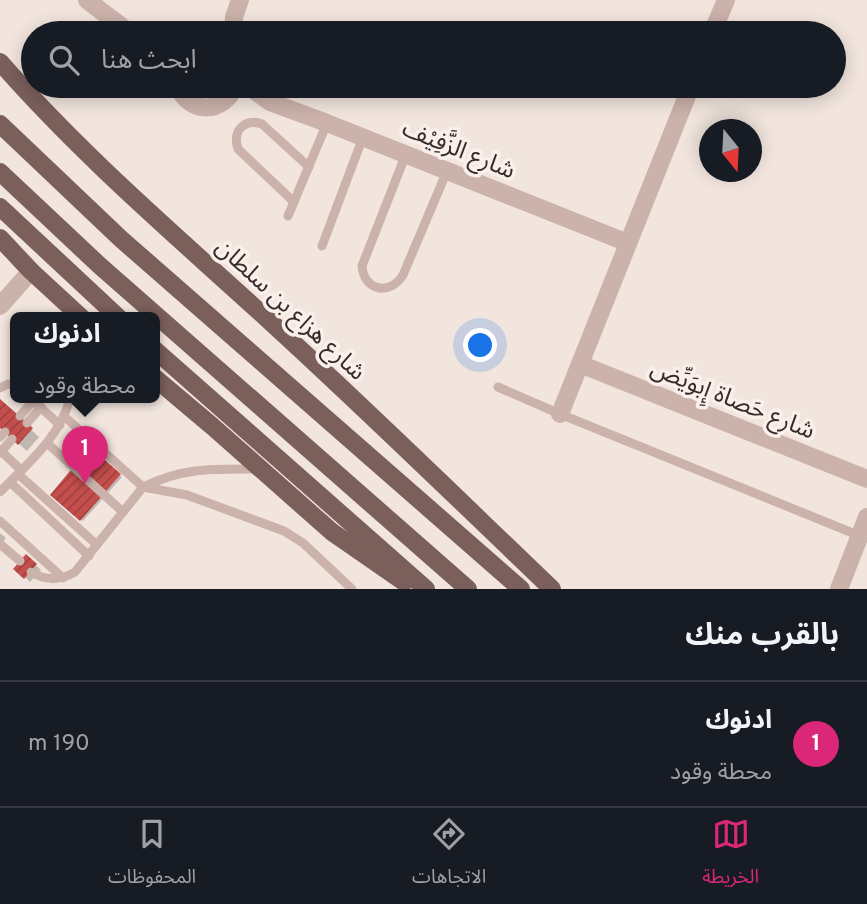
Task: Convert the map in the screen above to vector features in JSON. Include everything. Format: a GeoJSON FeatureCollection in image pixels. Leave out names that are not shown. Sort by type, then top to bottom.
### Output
{"type":"FeatureCollection","features":[{"type":"Feature","properties":{"kind":"main road","name":"شارع هزاع بن سلطان"},"geometry":{"type":"LineString","coordinates":[[0,62],[21,84]]}},
{"type":"Feature","properties":{"kind":"main road","name":"شارع هزاع بن سلطان"},"geometry":{"type":"LineString","coordinates":[[34,98],[137,201],[305,354],[552,589]]}},
{"type":"Feature","properties":{"kind":"main road"},"geometry":{"type":"LineString","coordinates":[[0,124],[121,239],[521,589]]}},
{"type":"Feature","properties":{"kind":"main road"},"geometry":{"type":"LineString","coordinates":[[0,172],[153,312]]}},
{"type":"Feature","properties":{"kind":"main road"},"geometry":{"type":"LineString","coordinates":[[0,207],[113,312]]}},
{"type":"Feature","properties":{"kind":"main road"},"geometry":{"type":"LineString","coordinates":[[0,238],[74,312]]}},
{"type":"Feature","properties":{"kind":"main road"},"geometry":{"type":"LineString","coordinates":[[160,319],[468,589]]}},
{"type":"Feature","properties":{"kind":"main road"},"geometry":{"type":"LineString","coordinates":[[160,354],[426,589]]}},
{"type":"Feature","properties":{"kind":"main road"},"geometry":{"type":"LineString","coordinates":[[160,382],[332,532],[413,589]]}},
{"type":"Feature","properties":{"kind":"street"},"geometry":{"type":"LineString","coordinates":[[87,0],[114,21]]}},
{"type":"Feature","properties":{"kind":"street"},"geometry":{"type":"LineString","coordinates":[[717,21],[726,0]]}},
{"type":"Feature","properties":{"kind":"street","name":"شارع الزَّفِيْف"},"geometry":{"type":"LineString","coordinates":[[186,98],[200,107],[245,101],[270,102]]}},
{"type":"Feature","properties":{"kind":"street"},"geometry":{"type":"LineString","coordinates":[[220,104],[227,98]]}},
{"type":"Feature","properties":{"kind":"street","name":"شارع الزَّفِيْف"},"geometry":{"type":"LineString","coordinates":[[264,98],[628,243]]}},
{"type":"Feature","properties":{"kind":"street"},"geometry":{"type":"LineString","coordinates":[[560,414],[686,98]]}},
{"type":"Feature","properties":{"kind":"street"},"geometry":{"type":"LineString","coordinates":[[0,306],[31,271]]}},
{"type":"Feature","properties":{"kind":"street","name":"شارع حَصاة إِبوَيِّض"},"geometry":{"type":"LineString","coordinates":[[580,364],[867,479]]}},
{"type":"Feature","properties":{"kind":"street"},"geometry":{"type":"LineString","coordinates":[[839,589],[867,517]]}},
{"type":"Feature","properties":{"kind":"lane"},"geometry":{"type":"LineString","coordinates":[[294,202],[238,149],[238,130],[249,122],[262,124],[309,167]]}},
{"type":"Feature","properties":{"kind":"lane"},"geometry":{"type":"LineString","coordinates":[[288,216],[327,123]]}},
{"type":"Feature","properties":{"kind":"lane"},"geometry":{"type":"LineString","coordinates":[[322,246],[363,137]]}},
{"type":"Feature","properties":{"kind":"lane"},"geometry":{"type":"LineString","coordinates":[[406,154],[363,260],[365,277],[372,285],[384,288],[400,281],[447,171]]}},
{"type":"Feature","properties":{"kind":"lane"},"geometry":{"type":"LineString","coordinates":[[498,387],[860,536]]}},
{"type":"Feature","properties":{"kind":"lane"},"geometry":{"type":"LineString","coordinates":[[23,419],[34,403]]}},
{"type":"Feature","properties":{"kind":"lane"},"geometry":{"type":"LineString","coordinates":[[36,403],[143,487],[187,495],[284,531],[303,542],[352,589]]}},
{"type":"Feature","properties":{"kind":"lane"},"geometry":{"type":"LineString","coordinates":[[0,492],[47,443],[62,421],[68,403]]}},
{"type":"Feature","properties":{"kind":"lane"},"geometry":{"type":"LineString","coordinates":[[6,436],[0,451],[97,545]]}},
{"type":"Feature","properties":{"kind":"lane"},"geometry":{"type":"LineString","coordinates":[[47,443],[123,512]]}},
{"type":"Feature","properties":{"kind":"lane"},"geometry":{"type":"LineString","coordinates":[[31,572],[50,579],[63,578],[80,568],[143,487],[173,474],[194,470],[261,469]]}},
{"type":"Feature","properties":{"kind":"lane"},"geometry":{"type":"LineString","coordinates":[[10,482],[89,556]]}},
{"type":"Feature","properties":{"kind":"lane"},"geometry":{"type":"LineString","coordinates":[[0,521],[63,578]]}},
{"type":"Feature","properties":{"kind":"lane"},"geometry":{"type":"LineString","coordinates":[[0,544],[20,561]]}},
{"type":"Feature","properties":{"kind":"building"},"geometry":{"type":"Polygon","coordinates":[[[0,399],[33,428],[18,445],[0,428],[0,399]]]}},
{"type":"Feature","properties":{"kind":"building"},"geometry":{"type":"Polygon","coordinates":[[[90,447],[121,474],[80,521],[50,495],[90,447]]]}},
{"type":"Feature","properties":{"kind":"building"},"geometry":{"type":"Polygon","coordinates":[[[26,554],[37,564],[24,579],[13,569],[26,554]]]}},
{"type":"Feature","properties":{"kind":"place","name":"ادنوك"},"geometry":{"type":"Point","coordinates":[85,484]}}]}
